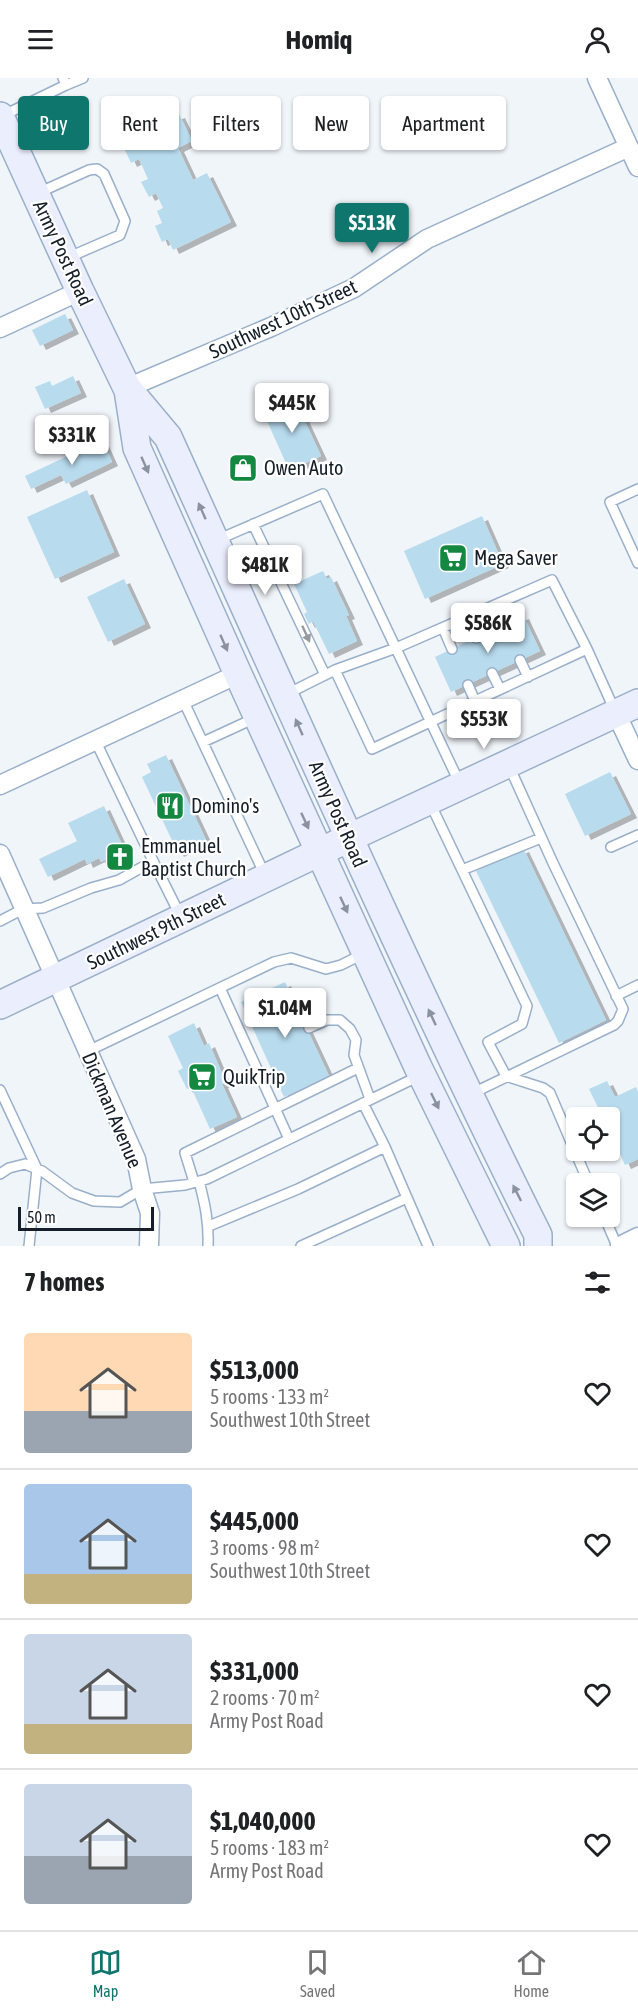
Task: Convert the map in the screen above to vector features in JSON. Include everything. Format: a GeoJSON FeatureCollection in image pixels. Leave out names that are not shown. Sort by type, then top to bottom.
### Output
{"type":"FeatureCollection","features":[{"type":"Feature","properties":{"kind":"main road","name":"Army Post Road"},"geometry":{"type":"LineString","coordinates":[[0,117],[127,388],[168,437],[468,1095],[538,1235],[538,1246]]}},
{"type":"Feature","properties":{"kind":"main road","name":"Army Post Road"},"geometry":{"type":"LineString","coordinates":[[127,388],[137,448],[365,952],[506,1246]]}},
{"type":"Feature","properties":{"kind":"main road","name":"Southwest 9th Street"},"geometry":{"type":"LineString","coordinates":[[0,1005],[627,708]]}},
{"type":"Feature","properties":{"kind":"street"},"geometry":{"type":"LineString","coordinates":[[597,78],[638,167]]}},
{"type":"Feature","properties":{"kind":"street","name":"Southwest 10th Street"},"geometry":{"type":"LineString","coordinates":[[127,388],[271,327],[354,288],[427,239],[629,147]]}},
{"type":"Feature","properties":{"kind":"street"},"geometry":{"type":"LineString","coordinates":[[0,328],[80,291]]}},
{"type":"Feature","properties":{"kind":"street"},"geometry":{"type":"LineString","coordinates":[[0,785],[238,674]]}},
{"type":"Feature","properties":{"kind":"street"},"geometry":{"type":"LineString","coordinates":[[627,708],[638,760]]}},
{"type":"Feature","properties":{"kind":"street","name":"Dickman Avenue"},"geometry":{"type":"LineString","coordinates":[[0,854],[136,1159],[150,1213],[149,1246]]}},
{"type":"Feature","properties":{"kind":"lane"},"geometry":{"type":"LineString","coordinates":[[0,117],[64,82],[83,78]]}},
{"type":"Feature","properties":{"kind":"lane"},"geometry":{"type":"LineString","coordinates":[[36,194],[89,170],[97,169],[104,174],[126,221],[120,235],[65,259]]}},
{"type":"Feature","properties":{"kind":"lane"},"geometry":{"type":"LineString","coordinates":[[638,489],[609,502],[638,563]]}},
{"type":"Feature","properties":{"kind":"lane"},"geometry":{"type":"LineString","coordinates":[[215,541],[323,494],[460,786]]}},
{"type":"Feature","properties":{"kind":"lane"},"geometry":{"type":"LineString","coordinates":[[253,524],[325,675]]}},
{"type":"Feature","properties":{"kind":"lane"},"geometry":{"type":"LineString","coordinates":[[285,695],[335,670],[396,648],[552,580],[587,650],[627,708]]}},
{"type":"Feature","properties":{"kind":"lane"},"geometry":{"type":"LineString","coordinates":[[494,606],[504,625]]}},
{"type":"Feature","properties":{"kind":"lane"},"geometry":{"type":"LineString","coordinates":[[467,617],[476,638]]}},
{"type":"Feature","properties":{"kind":"lane"},"geometry":{"type":"LineString","coordinates":[[443,628],[452,649]]}},
{"type":"Feature","properties":{"kind":"lane"},"geometry":{"type":"LineString","coordinates":[[335,670],[372,749],[587,650]]}},
{"type":"Feature","properties":{"kind":"lane"},"geometry":{"type":"LineString","coordinates":[[520,660],[528,677]]}},
{"type":"Feature","properties":{"kind":"lane"},"geometry":{"type":"LineString","coordinates":[[492,673],[501,689]]}},
{"type":"Feature","properties":{"kind":"lane"},"geometry":{"type":"LineString","coordinates":[[468,685],[475,701]]}},
{"type":"Feature","properties":{"kind":"lane"},"geometry":{"type":"LineString","coordinates":[[183,700],[266,878]]}},
{"type":"Feature","properties":{"kind":"lane"},"geometry":{"type":"LineString","coordinates":[[203,742],[257,717]]}},
{"type":"Feature","properties":{"kind":"lane"},"geometry":{"type":"LineString","coordinates":[[96,742],[182,918]]}},
{"type":"Feature","properties":{"kind":"lane"},"geometry":{"type":"LineString","coordinates":[[468,1095],[614,1025],[623,1009],[508,764]]}},
{"type":"Feature","properties":{"kind":"lane"},"geometry":{"type":"LineString","coordinates":[[429,801],[527,1006],[522,1024],[488,1042],[507,1076],[543,1088],[550,1093],[584,1173]]}},
{"type":"Feature","properties":{"kind":"lane"},"geometry":{"type":"LineString","coordinates":[[610,848],[638,835]]}},
{"type":"Feature","properties":{"kind":"lane"},"geometry":{"type":"LineString","coordinates":[[462,870],[542,838]]}},
{"type":"Feature","properties":{"kind":"lane"},"geometry":{"type":"LineString","coordinates":[[0,921],[24,909],[43,908],[92,888],[119,880],[146,865],[155,865]]}},
{"type":"Feature","properties":{"kind":"lane"},"geometry":{"type":"LineString","coordinates":[[88,1051],[274,962],[291,958],[326,969],[342,965],[365,952]]}},
{"type":"Feature","properties":{"kind":"lane"},"geometry":{"type":"LineString","coordinates":[[616,996],[638,985]]}},
{"type":"Feature","properties":{"kind":"lane"},"geometry":{"type":"LineString","coordinates":[[220,988],[289,1139]]}},
{"type":"Feature","properties":{"kind":"lane"},"geometry":{"type":"LineString","coordinates":[[309,1028],[327,1020],[340,1020],[351,1029],[356,1040],[354,1055],[366,1101],[428,1246]]}},
{"type":"Feature","properties":{"kind":"lane"},"geometry":{"type":"LineString","coordinates":[[208,1246],[207,1208],[185,1153],[358,1068]]}},
{"type":"Feature","properties":{"kind":"lane"},"geometry":{"type":"LineString","coordinates":[[0,1174],[9,1168],[25,1164],[37,1169],[72,1193],[94,1201],[120,1202],[142,1189],[207,1179],[422,1075]]}},
{"type":"Feature","properties":{"kind":"lane"},"geometry":{"type":"LineString","coordinates":[[0,1090],[37,1169],[29,1246]]}},
{"type":"Feature","properties":{"kind":"lane"},"geometry":{"type":"LineString","coordinates":[[209,1226],[298,1189],[385,1147]]}},
{"type":"Feature","properties":{"kind":"lane"},"geometry":{"type":"LineString","coordinates":[[301,1246],[407,1198]]}},
{"type":"Feature","properties":{"kind":"lane"},"geometry":{"type":"LineString","coordinates":[[614,1227],[629,1243]]}},
{"type":"Feature","properties":{"kind":"building"},"geometry":{"type":"Polygon","coordinates":[[[179,114],[191,139],[191,142],[179,148],[179,114]]]}},
{"type":"Feature","properties":{"kind":"building"},"geometry":{"type":"Polygon","coordinates":[[[125,150],[179,150],[193,180],[207,173],[231,222],[173,250],[168,239],[162,242],[155,226],[162,223],[157,211],[163,208],[156,193],[149,197],[141,182],[148,179],[139,159],[131,163],[125,150]]]}},
{"type":"Feature","properties":{"kind":"building"},"geometry":{"type":"Polygon","coordinates":[[[65,314],[73,330],[40,346],[32,330],[65,314]]]}},
{"type":"Feature","properties":{"kind":"building"},"geometry":{"type":"Polygon","coordinates":[[[73,376],[81,393],[45,409],[35,387],[50,381],[52,386],[73,376]]]}},
{"type":"Feature","properties":{"kind":"building"},"geometry":{"type":"Polygon","coordinates":[[[294,398],[321,456],[289,470],[263,412],[294,398]]]}},
{"type":"Feature","properties":{"kind":"building"},"geometry":{"type":"Polygon","coordinates":[[[102,440],[112,462],[66,484],[61,475],[31,489],[25,476],[102,440]]]}},
{"type":"Feature","properties":{"kind":"building"},"geometry":{"type":"Polygon","coordinates":[[[87,490],[114,552],[55,579],[27,517],[87,490]]]}},
{"type":"Feature","properties":{"kind":"building","name":"Mega Saver"},"geometry":{"type":"Polygon","coordinates":[[[482,516],[503,564],[425,599],[404,551],[482,516]]]}},
{"type":"Feature","properties":{"kind":"building"},"geometry":{"type":"Polygon","coordinates":[[[323,571],[327,579],[331,577],[349,615],[346,616],[357,641],[329,654],[313,621],[309,624],[304,614],[307,612],[294,584],[323,571]]]}},
{"type":"Feature","properties":{"kind":"building"},"geometry":{"type":"Polygon","coordinates":[[[124,579],[145,624],[108,642],[87,597],[124,579]]]}},
{"type":"Feature","properties":{"kind":"building"},"geometry":{"type":"Polygon","coordinates":[[[523,615],[540,651],[451,692],[435,657],[523,615]]]}},
{"type":"Feature","properties":{"kind":"building"},"geometry":{"type":"Polygon","coordinates":[[[166,755],[206,840],[178,853],[142,777],[151,772],[147,764],[166,755]]]}},
{"type":"Feature","properties":{"kind":"building"},"geometry":{"type":"Polygon","coordinates":[[[610,772],[631,814],[585,836],[565,794],[610,772]]]}},
{"type":"Feature","properties":{"kind":"building"},"geometry":{"type":"Polygon","coordinates":[[[104,806],[123,847],[111,853],[112,856],[101,862],[99,858],[87,864],[85,859],[48,877],[39,859],[77,841],[68,823],[104,806]]]}},
{"type":"Feature","properties":{"kind":"building"},"geometry":{"type":"Polygon","coordinates":[[[523,848],[606,1020],[559,1043],[476,871],[523,848]]]}},
{"type":"Feature","properties":{"kind":"building"},"geometry":{"type":"Polygon","coordinates":[[[285,982],[329,1076],[284,1097],[241,1002],[285,982]]]}},
{"type":"Feature","properties":{"kind":"building","name":"QuikTrip"},"geometry":{"type":"Polygon","coordinates":[[[194,1023],[204,1046],[209,1043],[226,1083],[222,1084],[237,1117],[210,1129],[191,1087],[187,1089],[178,1071],[183,1068],[168,1036],[194,1023]]]}},
{"type":"Feature","properties":{"kind":"building"},"geometry":{"type":"Polygon","coordinates":[[[607,1081],[615,1097],[636,1087],[638,1092],[638,1159],[625,1165],[620,1154],[620,1107],[598,1107],[589,1089],[607,1081]]]}},
{"type":"Feature","properties":{"kind":"place","name":"Owen Auto"},"geometry":{"type":"Point","coordinates":[243,468]}},
{"type":"Feature","properties":{"kind":"place","name":"Mega Saver"},"geometry":{"type":"Point","coordinates":[453,558]}},
{"type":"Feature","properties":{"kind":"place","name":"Domino's"},"geometry":{"type":"Point","coordinates":[170,806]}},
{"type":"Feature","properties":{"kind":"place","name":"Emmanuel Baptist Church"},"geometry":{"type":"Point","coordinates":[120,857]}},
{"type":"Feature","properties":{"kind":"place","name":"QuikTrip"},"geometry":{"type":"Point","coordinates":[202,1077]}}]}
